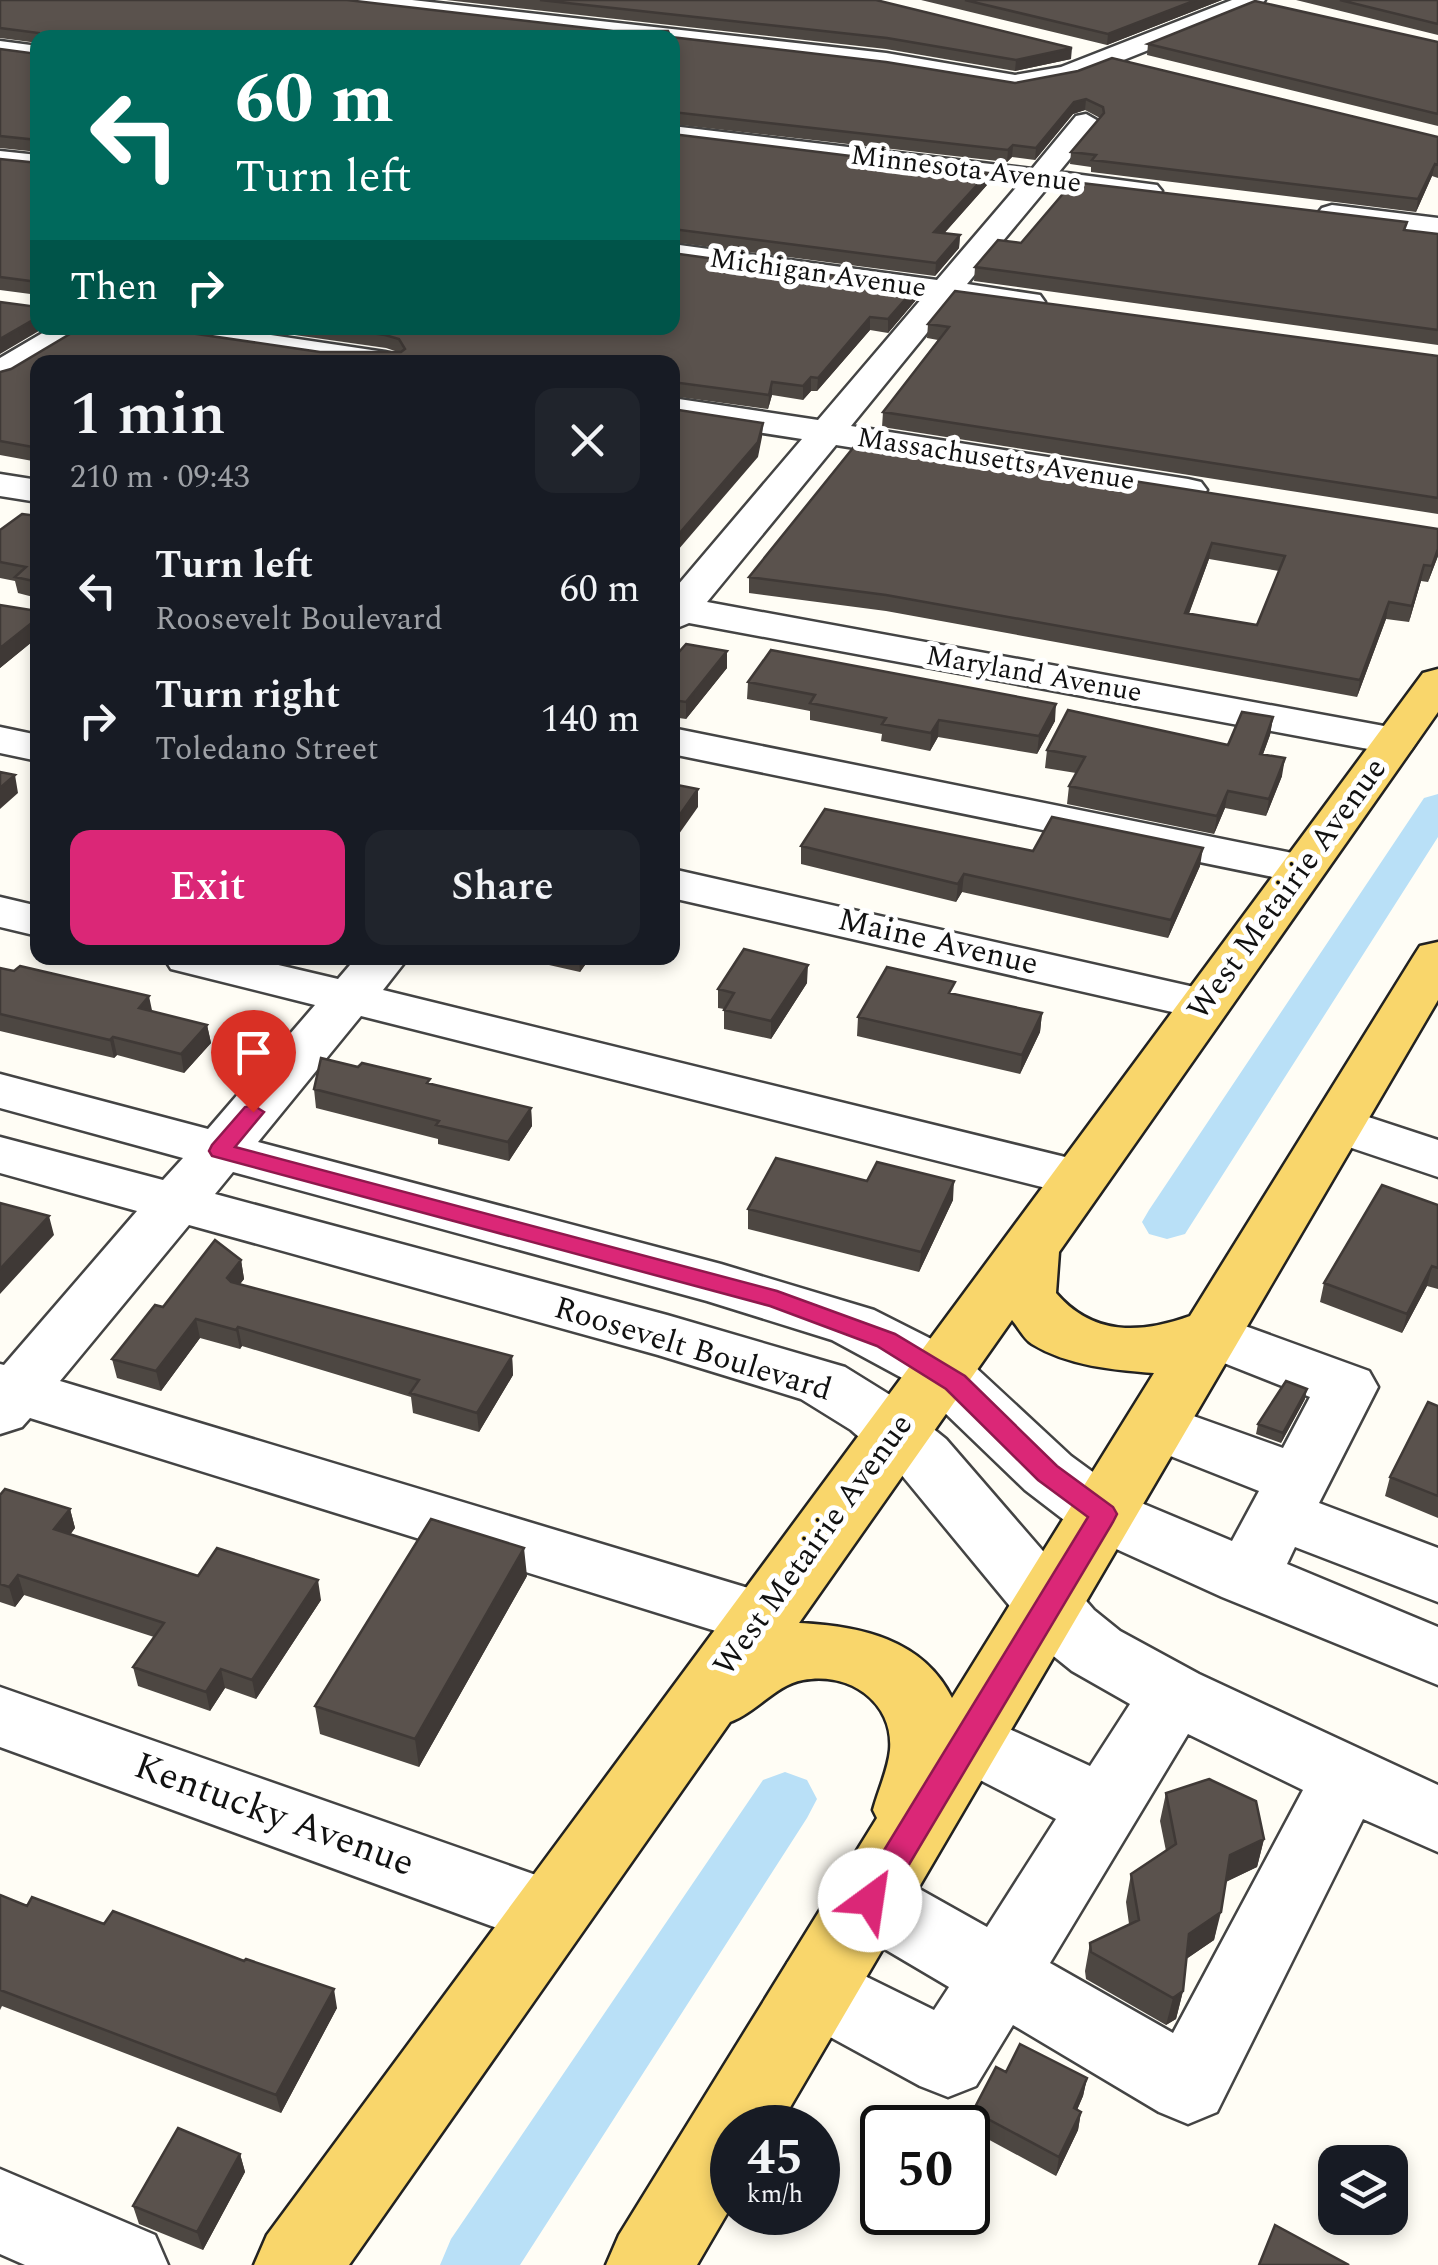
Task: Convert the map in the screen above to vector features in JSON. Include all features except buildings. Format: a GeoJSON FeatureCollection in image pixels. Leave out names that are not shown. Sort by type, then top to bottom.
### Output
{"type":"FeatureCollection","features":[{"type":"Feature","properties":{"kind":"main road","name":"West Metairie Avenue"},"geometry":{"type":"LineString","coordinates":[[297,2265],[894,1431],[1438,682]]}},
{"type":"Feature","properties":{"kind":"main road"},"geometry":{"type":"LineString","coordinates":[[649,2265],[1438,957]]}},
{"type":"Feature","properties":{"kind":"main road"},"geometry":{"type":"LineString","coordinates":[[1031,1242],[1026,1296],[1052,1328],[1106,1348],[1157,1352],[1214,1332]]}},
{"type":"Feature","properties":{"kind":"main road"},"geometry":{"type":"LineString","coordinates":[[690,1716],[756,1669],[800,1650],[856,1656],[890,1671],[918,1700],[926,1750],[884,1878]]}},
{"type":"Feature","properties":{"kind":"street"},"geometry":{"type":"LineString","coordinates":[[349,0],[609,30]]}},
{"type":"Feature","properties":{"kind":"street"},"geometry":{"type":"LineString","coordinates":[[680,38],[886,60],[1015,83],[1068,74],[1256,1]]}},
{"type":"Feature","properties":{"kind":"street"},"geometry":{"type":"LineString","coordinates":[[561,30],[641,10]]}},
{"type":"Feature","properties":{"kind":"street"},"geometry":{"type":"LineString","coordinates":[[732,44],[760,32],[752,21]]}},
{"type":"Feature","properties":{"kind":"street"},"geometry":{"type":"LineString","coordinates":[[1068,48],[1145,68]]}},
{"type":"Feature","properties":{"kind":"street"},"geometry":{"type":"LineString","coordinates":[[0,49],[30,53]]}},
{"type":"Feature","properties":{"kind":"street"},"geometry":{"type":"LineString","coordinates":[[680,606],[1086,122]]}},
{"type":"Feature","properties":{"kind":"street","name":"Minnesota Avenue"},"geometry":{"type":"LineString","coordinates":[[680,135],[1180,196]]}},
{"type":"Feature","properties":{"kind":"street"},"geometry":{"type":"LineString","coordinates":[[0,159],[30,163]]}},
{"type":"Feature","properties":{"kind":"street"},"geometry":{"type":"LineString","coordinates":[[1299,210],[1438,227]]}},
{"type":"Feature","properties":{"kind":"street","name":"Michigan Avenue"},"geometry":{"type":"LineString","coordinates":[[680,254],[1066,308]]}},
{"type":"Feature","properties":{"kind":"street"},"geometry":{"type":"LineString","coordinates":[[0,373],[62,335]]}},
{"type":"Feature","properties":{"kind":"street"},"geometry":{"type":"LineString","coordinates":[[208,335],[339,355]]}},
{"type":"Feature","properties":{"kind":"street","name":"Massachusetts Avenue"},"geometry":{"type":"LineString","coordinates":[[680,409],[1222,495]]}},
{"type":"Feature","properties":{"kind":"street"},"geometry":{"type":"LineString","coordinates":[[0,484],[30,490]]}},
{"type":"Feature","properties":{"kind":"street","name":"Maryland Avenue"},"geometry":{"type":"LineString","coordinates":[[680,613],[1395,741]]}},
{"type":"Feature","properties":{"kind":"street"},"geometry":{"type":"LineString","coordinates":[[0,740],[30,746]]}},
{"type":"Feature","properties":{"kind":"street"},"geometry":{"type":"LineString","coordinates":[[680,743],[1302,869]]}},
{"type":"Feature","properties":{"kind":"street","name":"Maine Avenue"},"geometry":{"type":"LineString","coordinates":[[680,885],[1203,1004]]}},
{"type":"Feature","properties":{"kind":"street"},"geometry":{"type":"LineString","coordinates":[[0,912],[30,919]]}},
{"type":"Feature","properties":{"kind":"street"},"geometry":{"type":"LineString","coordinates":[[254,965],[367,977],[1078,1178]]}},
{"type":"Feature","properties":{"kind":"street"},"geometry":{"type":"LineString","coordinates":[[367,977],[176,1204],[5,1396],[761,1618]]}},
{"type":"Feature","properties":{"kind":"street","name":"Roosevelt Boulevard"},"geometry":{"type":"LineString","coordinates":[[0,1091],[814,1310],[886,1340],[939,1370],[1048,1473],[1104,1514],[1246,1578],[1429,1630]]}},
{"type":"Feature","properties":{"kind":"street"},"geometry":{"type":"LineString","coordinates":[[1338,1125],[1438,1158]]}},
{"type":"Feature","properties":{"kind":"street","name":"Roosevelt Boulevard"},"geometry":{"type":"LineString","coordinates":[[0,1155],[788,1372],[833,1388],[923,1456],[1049,1606],[1096,1652],[1174,1694],[1438,1820]]}},
{"type":"Feature","properties":{"kind":"street"},"geometry":{"type":"LineString","coordinates":[[1214,1332],[1346,1387],[1246,1578]]}},
{"type":"Feature","properties":{"kind":"street"},"geometry":{"type":"LineString","coordinates":[[1157,1426],[1438,1576]]}},
{"type":"Feature","properties":{"kind":"street"},"geometry":{"type":"LineString","coordinates":[[816,1988],[948,2059],[1174,1694]]}},
{"type":"Feature","properties":{"kind":"street","name":"Kentucky Avenue"},"geometry":{"type":"LineString","coordinates":[[0,1718],[549,1913]]}},
{"type":"Feature","properties":{"kind":"street"},"geometry":{"type":"LineString","coordinates":[[968,1740],[1105,1808]]}},
{"type":"Feature","properties":{"kind":"street"},"geometry":{"type":"LineString","coordinates":[[884,1878],[1000,1973],[1188,2085],[1347,1777]]}},
{"type":"Feature","properties":{"kind":"street"},"geometry":{"type":"LineString","coordinates":[[0,2211],[125,2265]]}},
{"type":"Feature","properties":{"kind":"waterway"},"geometry":{"type":"LineString","coordinates":[[1167,1222],[1438,806]]}},
{"type":"Feature","properties":{"kind":"waterway"},"geometry":{"type":"LineString","coordinates":[[477,2265],[785,1799]]}},
{"type":"Feature","properties":{"kind":"route"},"geometry":{"type":"LineString","coordinates":[[253,1112],[220,1151],[814,1310],[886,1340],[956,1382],[1048,1473],[1104,1514],[870,1900]]}}]}
